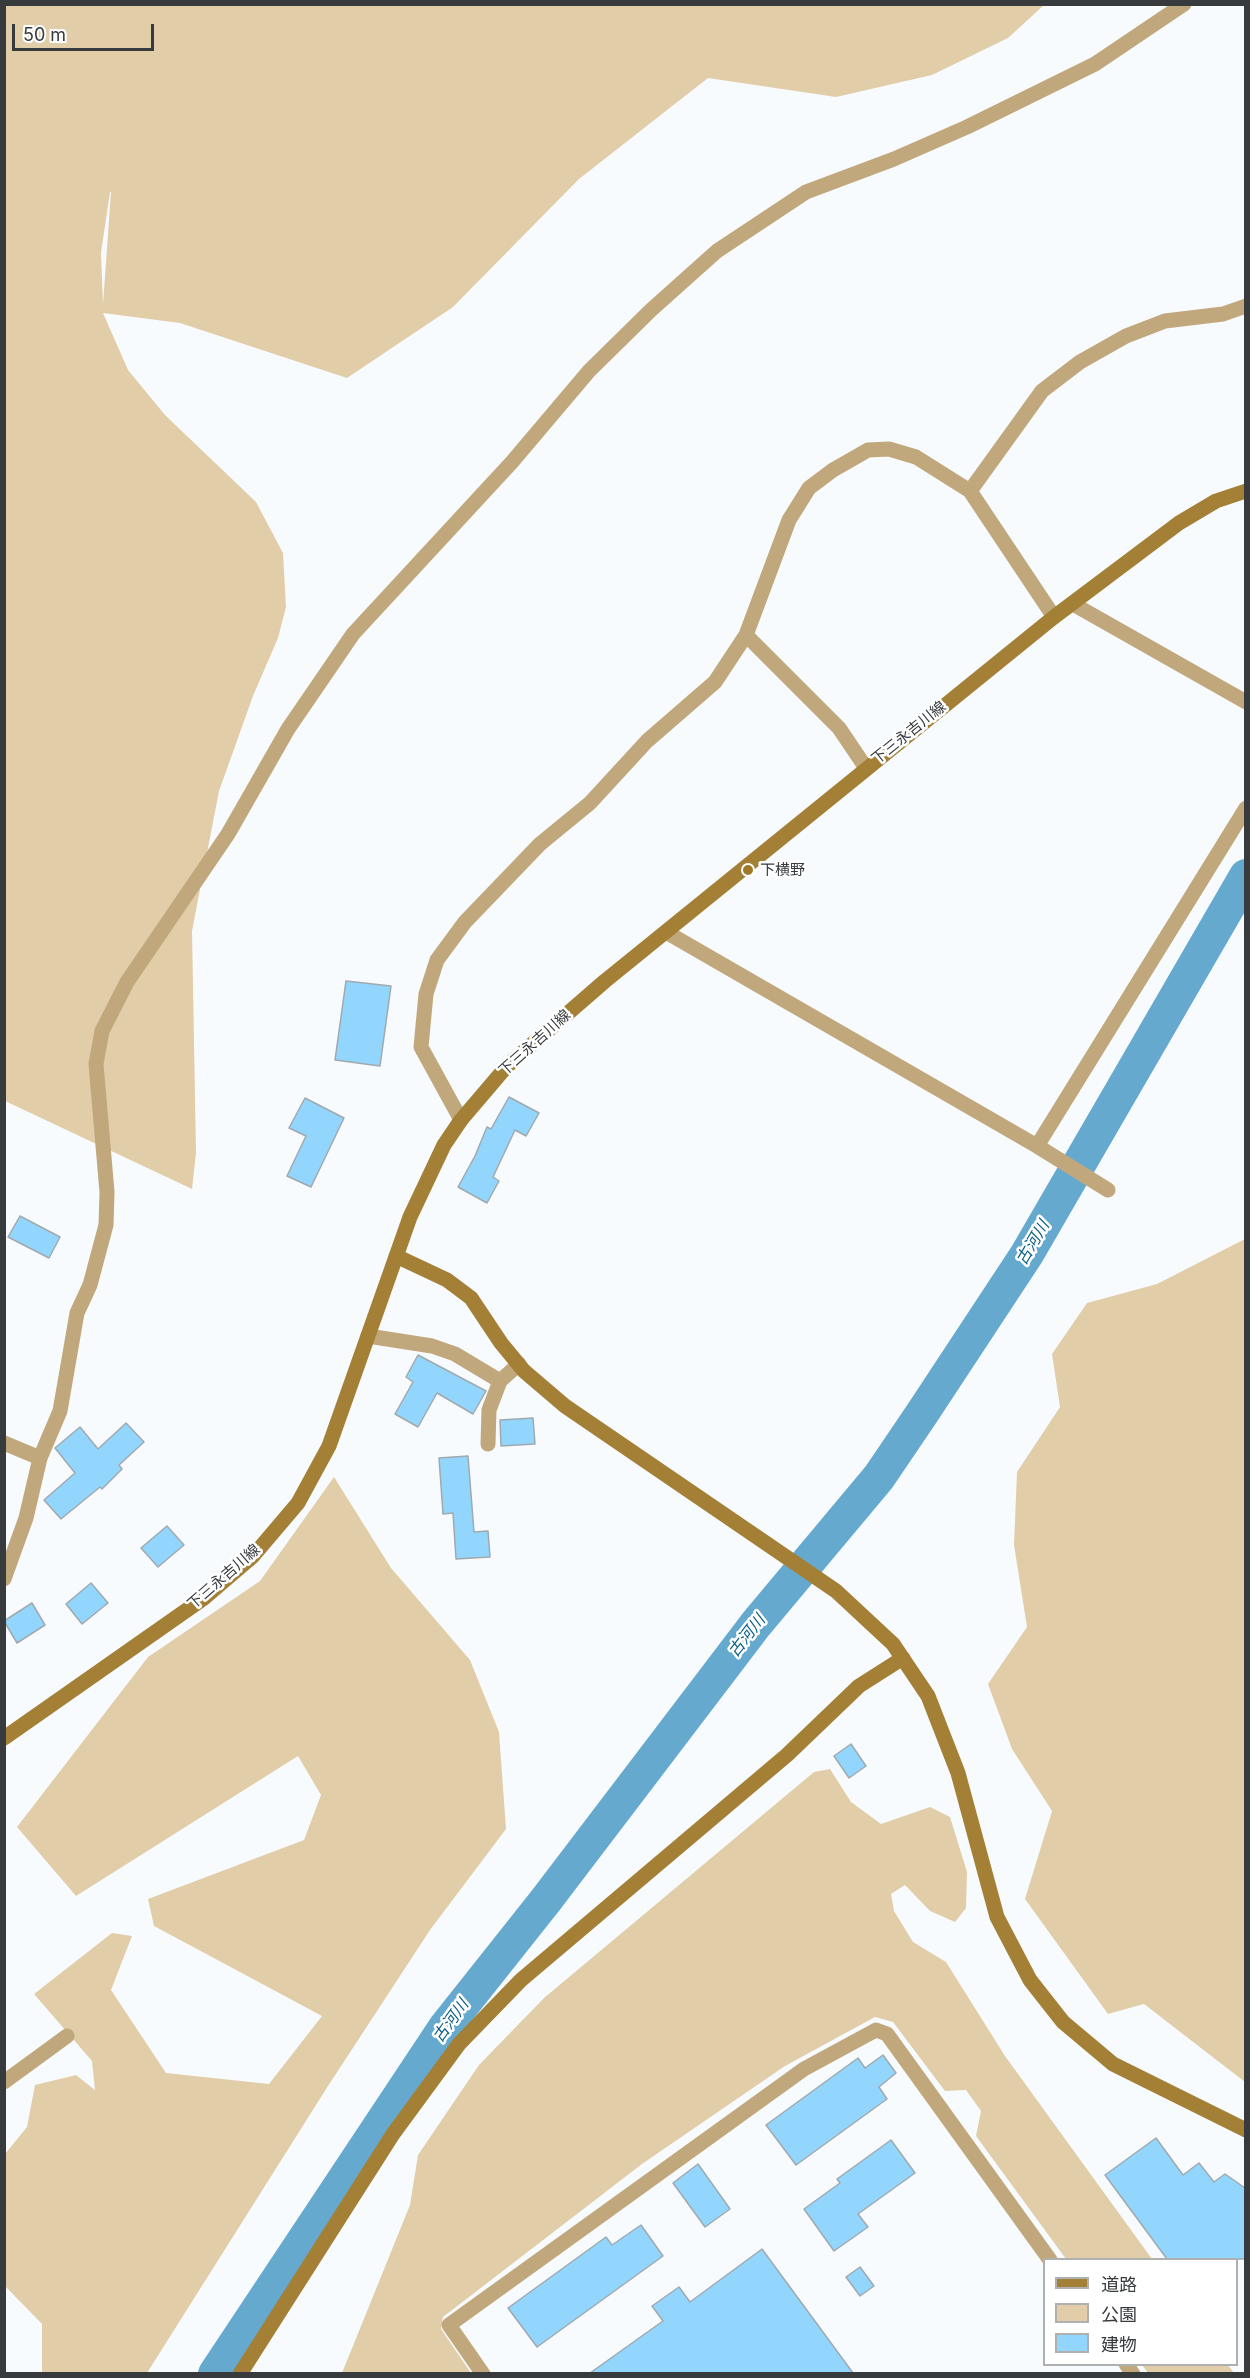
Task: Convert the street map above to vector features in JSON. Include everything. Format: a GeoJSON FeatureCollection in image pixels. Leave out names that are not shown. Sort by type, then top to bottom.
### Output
{"type":"FeatureCollection","features":[{"type":"Feature","properties":{"kind":"street"},"geometry":{"type":"LineString","coordinates":[[4,1579],[26,1518],[40,1458],[60,1411],[77,1313],[90,1285],[106,1225],[107,1192],[96,1064],[102,1031],[127,982],[228,834],[288,729],[353,634],[512,462],[589,371],[651,310],[717,251],[806,192],[894,159],[967,127],[1095,64],[1184,4]]}},
{"type":"Feature","properties":{"kind":"street"},"geometry":{"type":"LineString","coordinates":[[969,491],[1042,391],[1080,362],[1126,336],[1165,321],[1223,314],[1245,306]]}},
{"type":"Feature","properties":{"kind":"street"},"geometry":{"type":"LineString","coordinates":[[461,1120],[421,1047],[426,994],[437,960],[465,922],[540,844],[590,803],[647,741],[715,682],[746,635],[766,576],[789,520],[809,488],[833,470],[868,450],[889,449],[916,457],[969,491],[1054,617]]}},
{"type":"Feature","properties":{"kind":"street","name":"下三永吉川線"},"geometry":{"type":"LineString","coordinates":[[4,1737],[204,1598],[253,1556],[298,1503],[329,1446],[410,1217],[444,1144],[461,1120],[507,1066],[604,981],[1054,617],[1179,523],[1216,501],[1245,491]]}},
{"type":"Feature","properties":{"kind":"street"},"geometry":{"type":"LineString","coordinates":[[1073,604],[1245,702]]}},
{"type":"Feature","properties":{"kind":"street"},"geometry":{"type":"LineString","coordinates":[[746,635],[839,728],[866,768]]}},
{"type":"Feature","properties":{"kind":"street"},"geometry":{"type":"LineString","coordinates":[[1040,1148],[1245,808]]}},
{"type":"Feature","properties":{"kind":"street"},"geometry":{"type":"LineString","coordinates":[[666,932],[1040,1148],[1108,1190]]}},
{"type":"Feature","properties":{"kind":"street"},"geometry":{"type":"LineString","coordinates":[[396,1256],[447,1280],[471,1298],[501,1343],[519,1364],[565,1406],[836,1592],[893,1644],[933,1707],[958,1773],[997,1917],[1030,1980],[1063,2022],[1113,2064],[1245,2130]]}},
{"type":"Feature","properties":{"kind":"street"},"geometry":{"type":"LineString","coordinates":[[368,1336],[432,1346],[455,1354],[500,1381]]}},
{"type":"Feature","properties":{"kind":"street"},"geometry":{"type":"LineString","coordinates":[[488,1444],[489,1410],[500,1381],[519,1364]]}},
{"type":"Feature","properties":{"kind":"street"},"geometry":{"type":"LineString","coordinates":[[4,1443],[40,1458]]}},
{"type":"Feature","properties":{"kind":"street"},"geometry":{"type":"LineString","coordinates":[[240,2373],[393,2134],[459,2044],[529,1972],[787,1755],[859,1686],[903,1658]]}},
{"type":"Feature","properties":{"kind":"street"},"geometry":{"type":"LineString","coordinates":[[483,2373],[449,2325],[804,2069],[876,2030],[887,2034],[1049,2258]]}},
{"type":"Feature","properties":{"kind":"street"},"geometry":{"type":"LineString","coordinates":[[4,2082],[67,2036]]}},
{"type":"Feature","properties":{"kind":"green space"},"geometry":{"type":"Polygon","coordinates":[[[4,5],[1044,5],[1008,38],[932,75],[836,97],[708,78],[579,179],[453,307],[347,378],[180,323],[103,313],[128,370],[165,415],[256,502],[283,553],[286,607],[278,638],[253,696],[219,791],[192,931],[196,1153],[192,1189],[5,1101],[4,5]],[[111,192],[101,253],[103,304],[111,192]]]}},
{"type":"Feature","properties":{"kind":"green space"},"geometry":{"type":"Polygon","coordinates":[[[1245,1239],[1245,2082],[1144,2004],[1108,2014],[1025,1899],[1052,1811],[1012,1749],[988,1684],[1027,1627],[1014,1545],[1017,1472],[1060,1407],[1052,1354],[1087,1303],[1157,1284],[1245,1239]]]}},
{"type":"Feature","properties":{"kind":"green space"},"geometry":{"type":"Polygon","coordinates":[[[334,1477],[391,1568],[470,1660],[499,1732],[506,1829],[430,1930],[328,2086],[147,2373],[42,2373],[42,2324],[5,2286],[5,2154],[27,2127],[35,2085],[76,2075],[95,2090],[92,2061],[34,1994],[112,1933],[132,1936],[111,1990],[166,2073],[269,2084],[322,2016],[154,1926],[148,1899],[304,1840],[321,1795],[298,1756],[76,1896],[17,1827],[148,1657],[260,1581],[334,1477]]]}},
{"type":"Feature","properties":{"kind":"green space"},"geometry":{"type":"Polygon","coordinates":[[[830,1769],[851,1802],[881,1824],[930,1807],[950,1817],[967,1872],[966,1908],[955,1922],[930,1911],[905,1885],[891,1894],[894,1911],[913,1942],[946,1962],[1005,2056],[1151,2258],[1065,2258],[976,2136],[981,2111],[966,2090],[945,2091],[893,2022],[875,2017],[785,2066],[642,2164],[443,2317],[441,2329],[471,2373],[342,2373],[410,2205],[418,2155],[479,2065],[544,1998],[814,1772],[830,1769]]]}},
{"type":"Feature","properties":{"kind":"green space"},"geometry":{"type":"Polygon","coordinates":[[[1143,2366],[1229,2366],[1234,2373],[1148,2373],[1143,2366]]]}},
{"type":"Feature","properties":{"kind":"building"},"geometry":{"type":"Polygon","coordinates":[[[346,981],[391,986],[380,1066],[335,1060],[346,981]]]}},
{"type":"Feature","properties":{"kind":"building"},"geometry":{"type":"Polygon","coordinates":[[[509,1097],[539,1113],[526,1136],[515,1130],[493,1177],[499,1181],[487,1203],[458,1187],[475,1156],[487,1127],[491,1129],[509,1097]]]}},
{"type":"Feature","properties":{"kind":"building"},"geometry":{"type":"Polygon","coordinates":[[[305,1098],[344,1118],[311,1187],[287,1176],[306,1136],[289,1128],[305,1098]]]}},
{"type":"Feature","properties":{"kind":"building"},"geometry":{"type":"Polygon","coordinates":[[[20,1216],[60,1237],[49,1258],[8,1237],[20,1216]]]}},
{"type":"Feature","properties":{"kind":"building"},"geometry":{"type":"Polygon","coordinates":[[[418,1355],[486,1391],[473,1414],[437,1393],[418,1427],[395,1414],[413,1382],[406,1377],[418,1355]]]}},
{"type":"Feature","properties":{"kind":"building"},"geometry":{"type":"Polygon","coordinates":[[[533,1418],[535,1444],[501,1446],[500,1420],[533,1418]]]}},
{"type":"Feature","properties":{"kind":"building"},"geometry":{"type":"Polygon","coordinates":[[[126,1423],[144,1442],[119,1465],[122,1469],[102,1489],[100,1487],[61,1519],[44,1500],[75,1473],[55,1448],[80,1427],[98,1449],[126,1423]]]}},
{"type":"Feature","properties":{"kind":"building"},"geometry":{"type":"Polygon","coordinates":[[[468,1456],[474,1532],[488,1531],[490,1557],[456,1559],[453,1513],[443,1514],[439,1458],[468,1456]]]}},
{"type":"Feature","properties":{"kind":"building"},"geometry":{"type":"Polygon","coordinates":[[[167,1526],[184,1545],[158,1567],[141,1548],[167,1526]]]}},
{"type":"Feature","properties":{"kind":"building"},"geometry":{"type":"Polygon","coordinates":[[[91,1583],[108,1603],[82,1624],[66,1604],[91,1583]]]}},
{"type":"Feature","properties":{"kind":"building"},"geometry":{"type":"Polygon","coordinates":[[[32,1603],[45,1625],[17,1643],[4,1621],[32,1603]]]}},
{"type":"Feature","properties":{"kind":"building"},"geometry":{"type":"Polygon","coordinates":[[[851,1744],[866,1766],[849,1778],[834,1756],[851,1744]]]}},
{"type":"Feature","properties":{"kind":"building"},"geometry":{"type":"Polygon","coordinates":[[[883,2055],[896,2073],[879,2087],[887,2099],[796,2165],[766,2125],[858,2058],[865,2068],[883,2055]]]}},
{"type":"Feature","properties":{"kind":"building"},"geometry":{"type":"Polygon","coordinates":[[[1156,2138],[1183,2175],[1199,2163],[1214,2182],[1225,2174],[1245,2188],[1245,2259],[1166,2258],[1105,2175],[1156,2138]]]}},
{"type":"Feature","properties":{"kind":"building"},"geometry":{"type":"Polygon","coordinates":[[[891,2140],[915,2173],[858,2214],[868,2227],[834,2251],[804,2209],[840,2183],[837,2179],[891,2140]]]}},
{"type":"Feature","properties":{"kind":"building"},"geometry":{"type":"Polygon","coordinates":[[[698,2164],[730,2209],[705,2227],[673,2183],[698,2164]]]}},
{"type":"Feature","properties":{"kind":"building"},"geometry":{"type":"Polygon","coordinates":[[[641,2225],[663,2256],[537,2347],[508,2308],[606,2237],[612,2245],[641,2225]]]}},
{"type":"Feature","properties":{"kind":"building"},"geometry":{"type":"Polygon","coordinates":[[[762,2249],[853,2373],[590,2373],[663,2321],[652,2306],[679,2287],[690,2302],[762,2249]]]}},
{"type":"Feature","properties":{"kind":"building"},"geometry":{"type":"Polygon","coordinates":[[[860,2267],[874,2286],[860,2296],[846,2277],[860,2267]]]}},
{"type":"Feature","properties":{"kind":"waterway","name":"古河川"},"geometry":{"type":"LineString","coordinates":[[215,2374],[446,2026],[546,1900],[756,1624],[879,1477],[1027,1254],[1246,876]]}},
{"type":"Feature","properties":{"kind":"place","name":"下横野"},"geometry":{"type":"Point","coordinates":[748,870]}}]}
